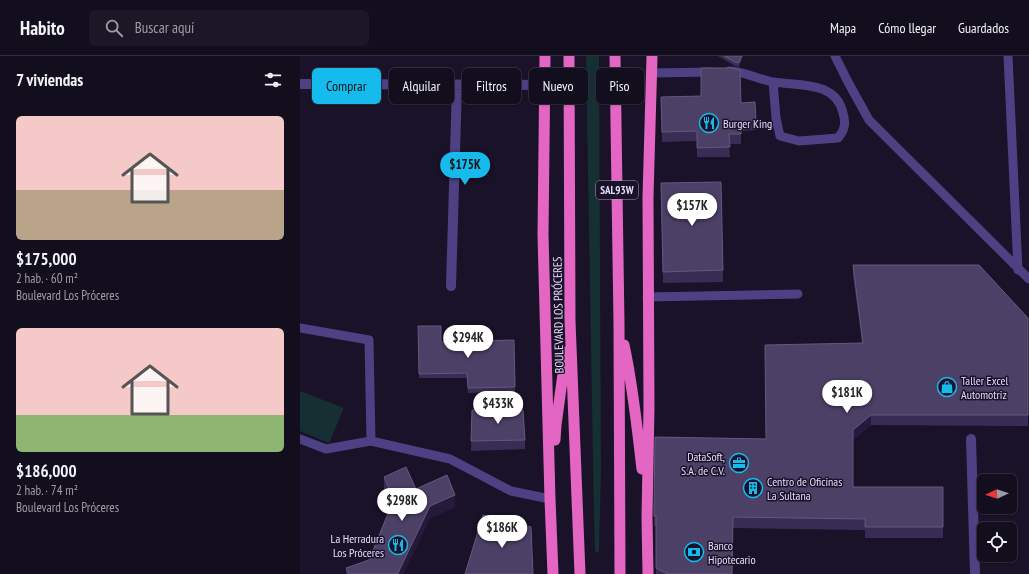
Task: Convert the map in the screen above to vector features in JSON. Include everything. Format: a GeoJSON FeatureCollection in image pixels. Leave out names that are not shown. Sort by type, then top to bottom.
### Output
{"type":"FeatureCollection","features":[{"type":"Feature","properties":{"kind":"highway"},"geometry":{"type":"LineString","coordinates":[[545,56],[545,68]]}},
{"type":"Feature","properties":{"kind":"highway","name":"BOULEVARD LOS PRÓCERES"},"geometry":{"type":"LineString","coordinates":[[569,56],[570,321],[580,574]]}},
{"type":"Feature","properties":{"kind":"highway","name":"SAL93W"},"geometry":{"type":"LineString","coordinates":[[615,56],[619,324],[620,574]]}},
{"type":"Feature","properties":{"kind":"highway"},"geometry":{"type":"LineString","coordinates":[[648,574],[647,517],[649,407],[647,297],[652,56]]}},
{"type":"Feature","properties":{"kind":"highway"},"geometry":{"type":"LineString","coordinates":[[545,104],[543,235],[553,574]]}},
{"type":"Feature","properties":{"kind":"highway"},"geometry":{"type":"LineString","coordinates":[[552,534],[556,425],[570,321]]}},
{"type":"Feature","properties":{"kind":"highway"},"geometry":{"type":"LineString","coordinates":[[619,324],[629,368],[637,420],[647,517]]}},
{"type":"Feature","properties":{"kind":"street"},"geometry":{"type":"LineString","coordinates":[[300,84],[529,85]]}},
{"type":"Feature","properties":{"kind":"street"},"geometry":{"type":"LineString","coordinates":[[451,286],[457,85]]}},
{"type":"Feature","properties":{"kind":"street"},"geometry":{"type":"LineString","coordinates":[[971,439],[975,574]]}},
{"type":"Feature","properties":{"kind":"lane"},"geometry":{"type":"LineString","coordinates":[[835,56],[869,120],[990,239],[1018,270],[1029,279]]}},
{"type":"Feature","properties":{"kind":"lane"},"geometry":{"type":"LineString","coordinates":[[1008,56],[1018,270]]}},
{"type":"Feature","properties":{"kind":"lane"},"geometry":{"type":"LineString","coordinates":[[652,73],[732,71],[773,82],[815,86],[832,93],[842,106],[845,120],[844,132],[838,138],[799,141],[780,136],[776,118],[773,82]]}},
{"type":"Feature","properties":{"kind":"lane"},"geometry":{"type":"LineString","coordinates":[[647,297],[798,294]]}},
{"type":"Feature","properties":{"kind":"lane"},"geometry":{"type":"LineString","coordinates":[[300,328],[369,340],[371,441]]}},
{"type":"Feature","properties":{"kind":"lane"},"geometry":{"type":"LineString","coordinates":[[300,439],[326,449],[371,441],[450,459],[511,491],[550,499]]}},
{"type":"Feature","properties":{"kind":"green space"},"geometry":{"type":"Polygon","coordinates":[[[586,56],[599,56],[599,68],[596,68],[596,104],[599,104],[601,472],[599,552],[595,551],[594,520],[587,104],[588,68],[586,68],[586,56]]]}},
{"type":"Feature","properties":{"kind":"green space"},"geometry":{"type":"Polygon","coordinates":[[[300,391],[344,408],[329,443],[300,431],[300,391]]]}},
{"type":"Feature","properties":{"kind":"building"},"geometry":{"type":"Polygon","coordinates":[[[724,56],[742,56],[739,63],[724,56]]]}},
{"type":"Feature","properties":{"kind":"building"},"geometry":{"type":"Polygon","coordinates":[[[701,68],[731,68],[740,70],[741,103],[755,102],[756,121],[741,121],[741,134],[729,134],[730,147],[697,148],[697,131],[662,132],[661,97],[701,96],[701,68]]]}},
{"type":"Feature","properties":{"kind":"building"},"geometry":{"type":"Polygon","coordinates":[[[721,182],[723,270],[663,272],[661,183],[721,182]]]}},
{"type":"Feature","properties":{"kind":"building"},"geometry":{"type":"Polygon","coordinates":[[[853,265],[979,265],[1028,318],[1028,415],[871,415],[853,430],[853,487],[943,487],[943,527],[865,527],[865,519],[733,517],[732,574],[668,574],[656,568],[656,516],[654,516],[655,437],[766,439],[765,345],[863,343],[853,265]]]}},
{"type":"Feature","properties":{"kind":"building"},"geometry":{"type":"Polygon","coordinates":[[[418,326],[441,326],[441,342],[514,340],[515,387],[468,388],[467,373],[419,374],[418,326]]]}},
{"type":"Feature","properties":{"kind":"building"},"geometry":{"type":"Polygon","coordinates":[[[472,410],[523,410],[525,440],[471,441],[472,410]]]}},
{"type":"Feature","properties":{"kind":"building","name":"La Herradura Los Próceres"},"geometry":{"type":"Polygon","coordinates":[[[406,467],[416,489],[447,475],[455,495],[430,506],[398,574],[349,574],[346,568],[369,560],[394,499],[384,477],[406,467]]]}},
{"type":"Feature","properties":{"kind":"building"},"geometry":{"type":"Polygon","coordinates":[[[483,515],[531,527],[533,574],[465,574],[483,515]]]}},
{"type":"Feature","properties":{"kind":"place","name":"Burger King"},"geometry":{"type":"Point","coordinates":[709,123]}},
{"type":"Feature","properties":{"kind":"place","name":"Taller Excel Automotriz"},"geometry":{"type":"Point","coordinates":[947,387]}},
{"type":"Feature","properties":{"kind":"place","name":"DataSoft, S.A. de C.V."},"geometry":{"type":"Point","coordinates":[739,463]}},
{"type":"Feature","properties":{"kind":"place","name":"Centro de Oficinas La Sultana"},"geometry":{"type":"Point","coordinates":[753,488]}},
{"type":"Feature","properties":{"kind":"place","name":"La Herradura Los Próceres"},"geometry":{"type":"Point","coordinates":[398,545]}},
{"type":"Feature","properties":{"kind":"place","name":"Banco Hipotecario"},"geometry":{"type":"Point","coordinates":[694,552]}}]}
